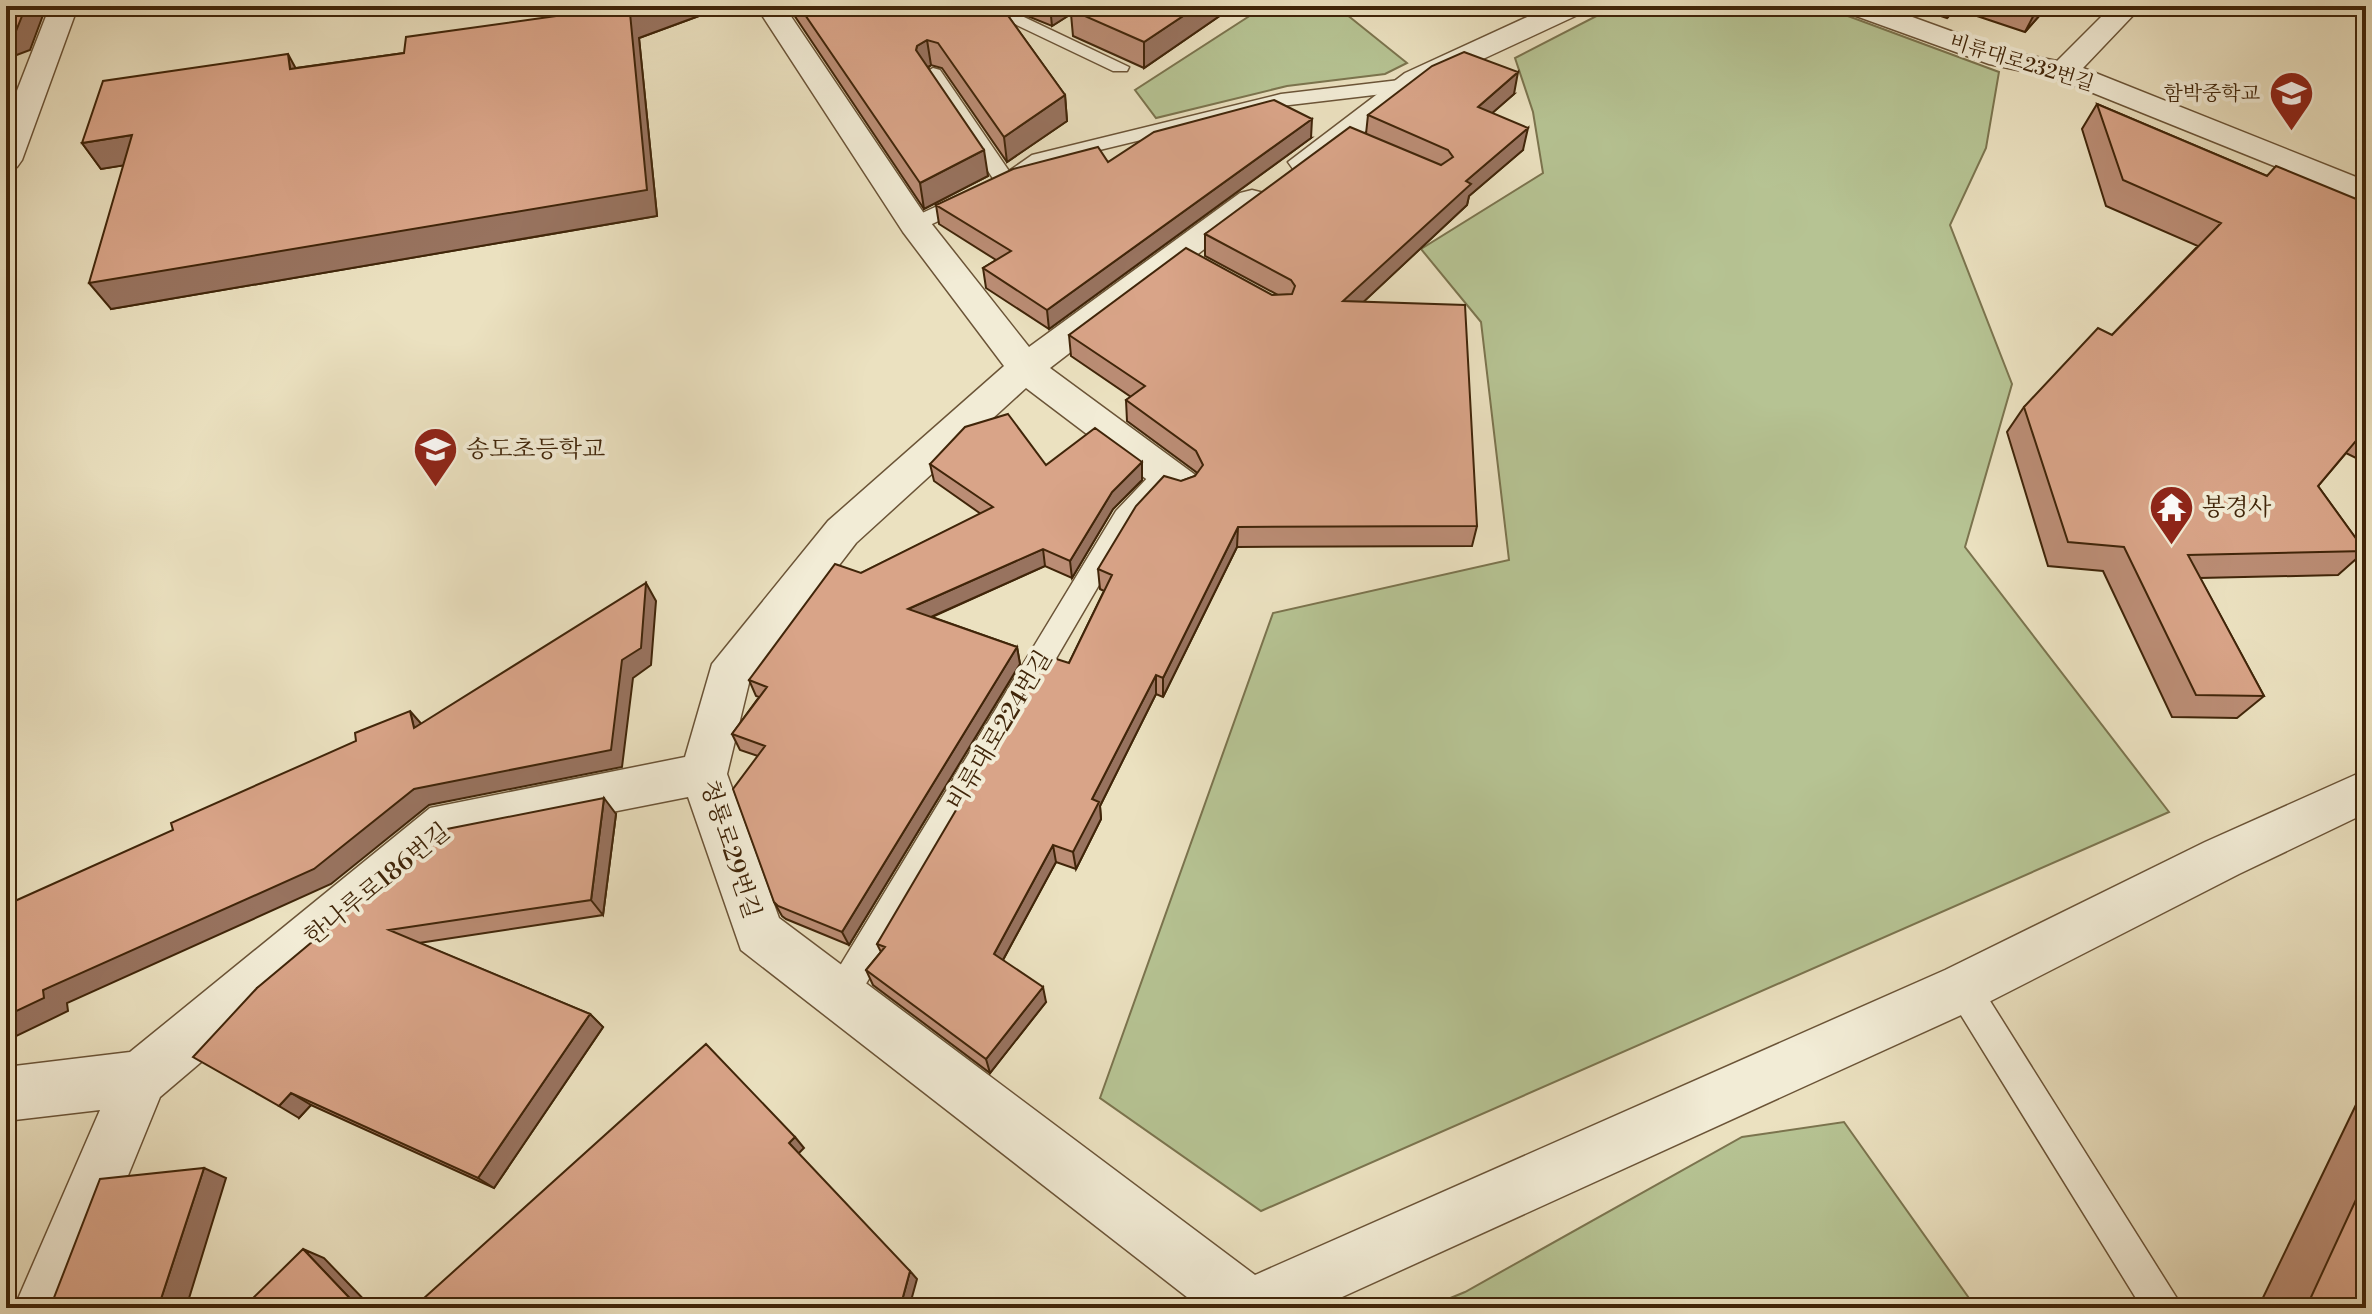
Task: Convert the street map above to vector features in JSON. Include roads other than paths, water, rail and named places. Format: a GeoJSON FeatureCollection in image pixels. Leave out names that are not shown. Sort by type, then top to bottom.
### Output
{"type":"FeatureCollection","features":[{"type":"Feature","properties":{"kind":"street"},"geometry":{"type":"LineString","coordinates":[[10,140],[64,6]]}},
{"type":"Feature","properties":{"kind":"street","name":"비류대로224번길"},"geometry":{"type":"LineString","coordinates":[[770,6],[915,225],[1025,368],[1174,479]]}},
{"type":"Feature","properties":{"kind":"street","name":"청룡로29번길"},"geometry":{"type":"LineString","coordinates":[[1250,1308],[759,933],[704,774],[728,677],[842,532],[1025,368],[1192,260],[1354,141],[1408,85],[1574,6]]}},
{"type":"Feature","properties":{"kind":"street","name":"비류대로232번길"},"geometry":{"type":"LineString","coordinates":[[1855,6],[1999,58],[2064,71],[2366,193]]}},
{"type":"Feature","properties":{"kind":"street"},"geometry":{"type":"LineString","coordinates":[[2064,71],[2128,6]]}},
{"type":"Feature","properties":{"kind":"street","name":"한나루로186번길"},"geometry":{"type":"LineString","coordinates":[[44,1308],[141,1078],[447,823],[704,774]]}},
{"type":"Feature","properties":{"kind":"street"},"geometry":{"type":"LineString","coordinates":[[1250,1308],[1963,988],[2222,858],[2366,791]]}},
{"type":"Feature","properties":{"kind":"street"},"geometry":{"type":"LineString","coordinates":[[6,1094],[141,1078]]}},
{"type":"Feature","properties":{"kind":"lane"},"geometry":{"type":"LineString","coordinates":[[986,6],[1120,67]]}},
{"type":"Feature","properties":{"kind":"lane"},"geometry":{"type":"LineString","coordinates":[[1053,37],[1077,21]]}},
{"type":"Feature","properties":{"kind":"lane"},"geometry":{"type":"LineString","coordinates":[[933,74],[1006,182]]}},
{"type":"Feature","properties":{"kind":"lane"},"geometry":{"type":"LineString","coordinates":[[915,225],[1006,182],[1039,159],[1281,100],[1408,85]]}},
{"type":"Feature","properties":{"kind":"lane","name":"비류대로224번길"},"geometry":{"type":"LineString","coordinates":[[841,995],[1125,518],[1174,479]]}},
{"type":"Feature","properties":{"kind":"lane"},"geometry":{"type":"LineString","coordinates":[[1963,988],[2164,1308]]}},
{"type":"Feature","properties":{"kind":"place","name":"함박중학교"},"geometry":{"type":"Point","coordinates":[2291,132]}},
{"type":"Feature","properties":{"kind":"place","name":"송도초등학교"},"geometry":{"type":"Point","coordinates":[435,488]}},
{"type":"Feature","properties":{"kind":"place","name":"봉경사"},"geometry":{"type":"Point","coordinates":[2171,546]}}]}
